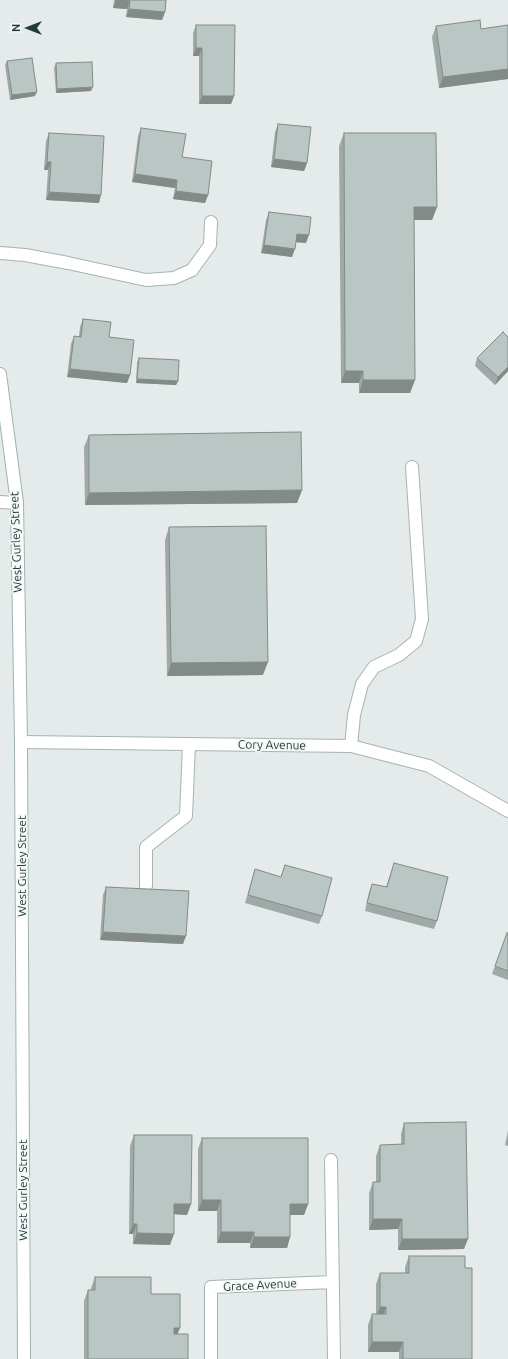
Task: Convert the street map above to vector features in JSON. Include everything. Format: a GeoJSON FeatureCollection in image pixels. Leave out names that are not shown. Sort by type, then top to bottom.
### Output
{"type":"FeatureCollection","features":[{"type":"Feature","properties":{"kind":"main road"},"geometry":{"type":"LineString","coordinates":[[0,254],[26,255],[68,262],[146,280],[174,278],[192,270],[210,245],[211,222]]}},
{"type":"Feature","properties":{"kind":"main road","name":"West Gurley Street"},"geometry":{"type":"LineString","coordinates":[[0,374],[17,503],[21,742],[24,1359]]}},
{"type":"Feature","properties":{"kind":"main road"},"geometry":{"type":"LineString","coordinates":[[351,746],[354,715],[362,684],[374,667],[399,655],[416,642],[422,619],[412,467]]}},
{"type":"Feature","properties":{"kind":"main road"},"geometry":{"type":"LineString","coordinates":[[0,502],[17,503]]}},
{"type":"Feature","properties":{"kind":"main road","name":"Cory Avenue"},"geometry":{"type":"LineString","coordinates":[[21,742],[351,746],[429,766],[508,811]]}},
{"type":"Feature","properties":{"kind":"main road"},"geometry":{"type":"LineString","coordinates":[[146,886],[146,847],[186,816],[189,744]]}},
{"type":"Feature","properties":{"kind":"main road"},"geometry":{"type":"LineString","coordinates":[[332,1160],[334,1359]]}},
{"type":"Feature","properties":{"kind":"main road","name":"Grace Avenue"},"geometry":{"type":"LineString","coordinates":[[212,1359],[211,1288],[333,1282]]}},
{"type":"Feature","properties":{"kind":"building"},"geometry":{"type":"Polygon","coordinates":[[[116,0],[166,0],[165,12],[129,9],[130,1],[116,0]]]}},
{"type":"Feature","properties":{"kind":"building"},"geometry":{"type":"Polygon","coordinates":[[[480,20],[481,29],[508,25],[508,69],[443,77],[436,26],[480,20]]]}},
{"type":"Feature","properties":{"kind":"building"},"geometry":{"type":"Polygon","coordinates":[[[196,25],[235,25],[234,96],[202,96],[202,48],[196,48],[196,25]]]}},
{"type":"Feature","properties":{"kind":"building"},"geometry":{"type":"Polygon","coordinates":[[[32,58],[37,92],[12,95],[7,61],[32,58]]]}},
{"type":"Feature","properties":{"kind":"building"},"geometry":{"type":"Polygon","coordinates":[[[92,62],[93,87],[57,89],[56,63],[92,62]]]}},
{"type":"Feature","properties":{"kind":"building"},"geometry":{"type":"Polygon","coordinates":[[[278,124],[311,127],[307,163],[274,159],[278,124]]]}},
{"type":"Feature","properties":{"kind":"building"},"geometry":{"type":"Polygon","coordinates":[[[141,128],[186,134],[182,157],[212,161],[208,195],[176,191],[177,180],[135,174],[141,128]]]}},
{"type":"Feature","properties":{"kind":"building"},"geometry":{"type":"Polygon","coordinates":[[[49,133],[104,136],[101,195],[49,192],[51,162],[47,162],[49,133]]]}},
{"type":"Feature","properties":{"kind":"building"},"geometry":{"type":"Polygon","coordinates":[[[344,133],[436,133],[437,207],[414,207],[415,380],[363,380],[363,371],[345,371],[344,133]]]}},
{"type":"Feature","properties":{"kind":"building"},"geometry":{"type":"Polygon","coordinates":[[[269,212],[311,217],[309,235],[297,234],[295,249],[264,245],[269,212]]]}},
{"type":"Feature","properties":{"kind":"building"},"geometry":{"type":"Polygon","coordinates":[[[83,319],[111,322],[109,337],[134,340],[130,375],[70,369],[74,336],[81,337],[83,319]]]}},
{"type":"Feature","properties":{"kind":"building"},"geometry":{"type":"Polygon","coordinates":[[[503,332],[508,337],[508,367],[498,377],[477,358],[503,332]]]}},
{"type":"Feature","properties":{"kind":"building"},"geometry":{"type":"Polygon","coordinates":[[[139,358],[179,360],[178,381],[137,379],[139,358]]]}},
{"type":"Feature","properties":{"kind":"building"},"geometry":{"type":"Polygon","coordinates":[[[301,432],[302,490],[89,493],[89,435],[301,432]]]}},
{"type":"Feature","properties":{"kind":"building"},"geometry":{"type":"Polygon","coordinates":[[[266,526],[268,662],[171,663],[169,527],[266,526]]]}},
{"type":"Feature","properties":{"kind":"building"},"geometry":{"type":"Polygon","coordinates":[[[394,863],[448,877],[437,921],[367,903],[372,884],[387,887],[394,863]]]}},
{"type":"Feature","properties":{"kind":"building"},"geometry":{"type":"Polygon","coordinates":[[[285,865],[332,878],[322,916],[248,895],[255,869],[281,877],[285,865]]]}},
{"type":"Feature","properties":{"kind":"building"},"geometry":{"type":"Polygon","coordinates":[[[106,887],[189,891],[186,936],[103,932],[106,887]]]}},
{"type":"Feature","properties":{"kind":"building"},"geometry":{"type":"Polygon","coordinates":[[[508,933],[508,971],[495,966],[508,933]]]}},
{"type":"Feature","properties":{"kind":"building"},"geometry":{"type":"Polygon","coordinates":[[[466,1122],[468,1239],[402,1239],[402,1219],[373,1219],[373,1182],[380,1182],[380,1145],[404,1144],[404,1123],[466,1122]]]}},
{"type":"Feature","properties":{"kind":"building"},"geometry":{"type":"Polygon","coordinates":[[[134,1135],[192,1135],[191,1204],[174,1204],[174,1234],[137,1233],[137,1224],[133,1224],[134,1135]]]}},
{"type":"Feature","properties":{"kind":"building"},"geometry":{"type":"Polygon","coordinates":[[[202,1138],[308,1138],[308,1204],[290,1204],[290,1237],[254,1237],[254,1232],[221,1232],[221,1200],[202,1200],[202,1138]]]}},
{"type":"Feature","properties":{"kind":"building"},"geometry":{"type":"Polygon","coordinates":[[[409,1256],[465,1256],[465,1268],[472,1268],[472,1359],[403,1359],[403,1342],[372,1342],[372,1314],[386,1314],[386,1307],[380,1307],[380,1273],[409,1273],[409,1256]]]}},
{"type":"Feature","properties":{"kind":"building"},"geometry":{"type":"Polygon","coordinates":[[[95,1277],[151,1277],[151,1294],[180,1294],[180,1328],[174,1328],[174,1334],[188,1334],[188,1359],[88,1359],[88,1290],[95,1290],[95,1277]]]}}]}
